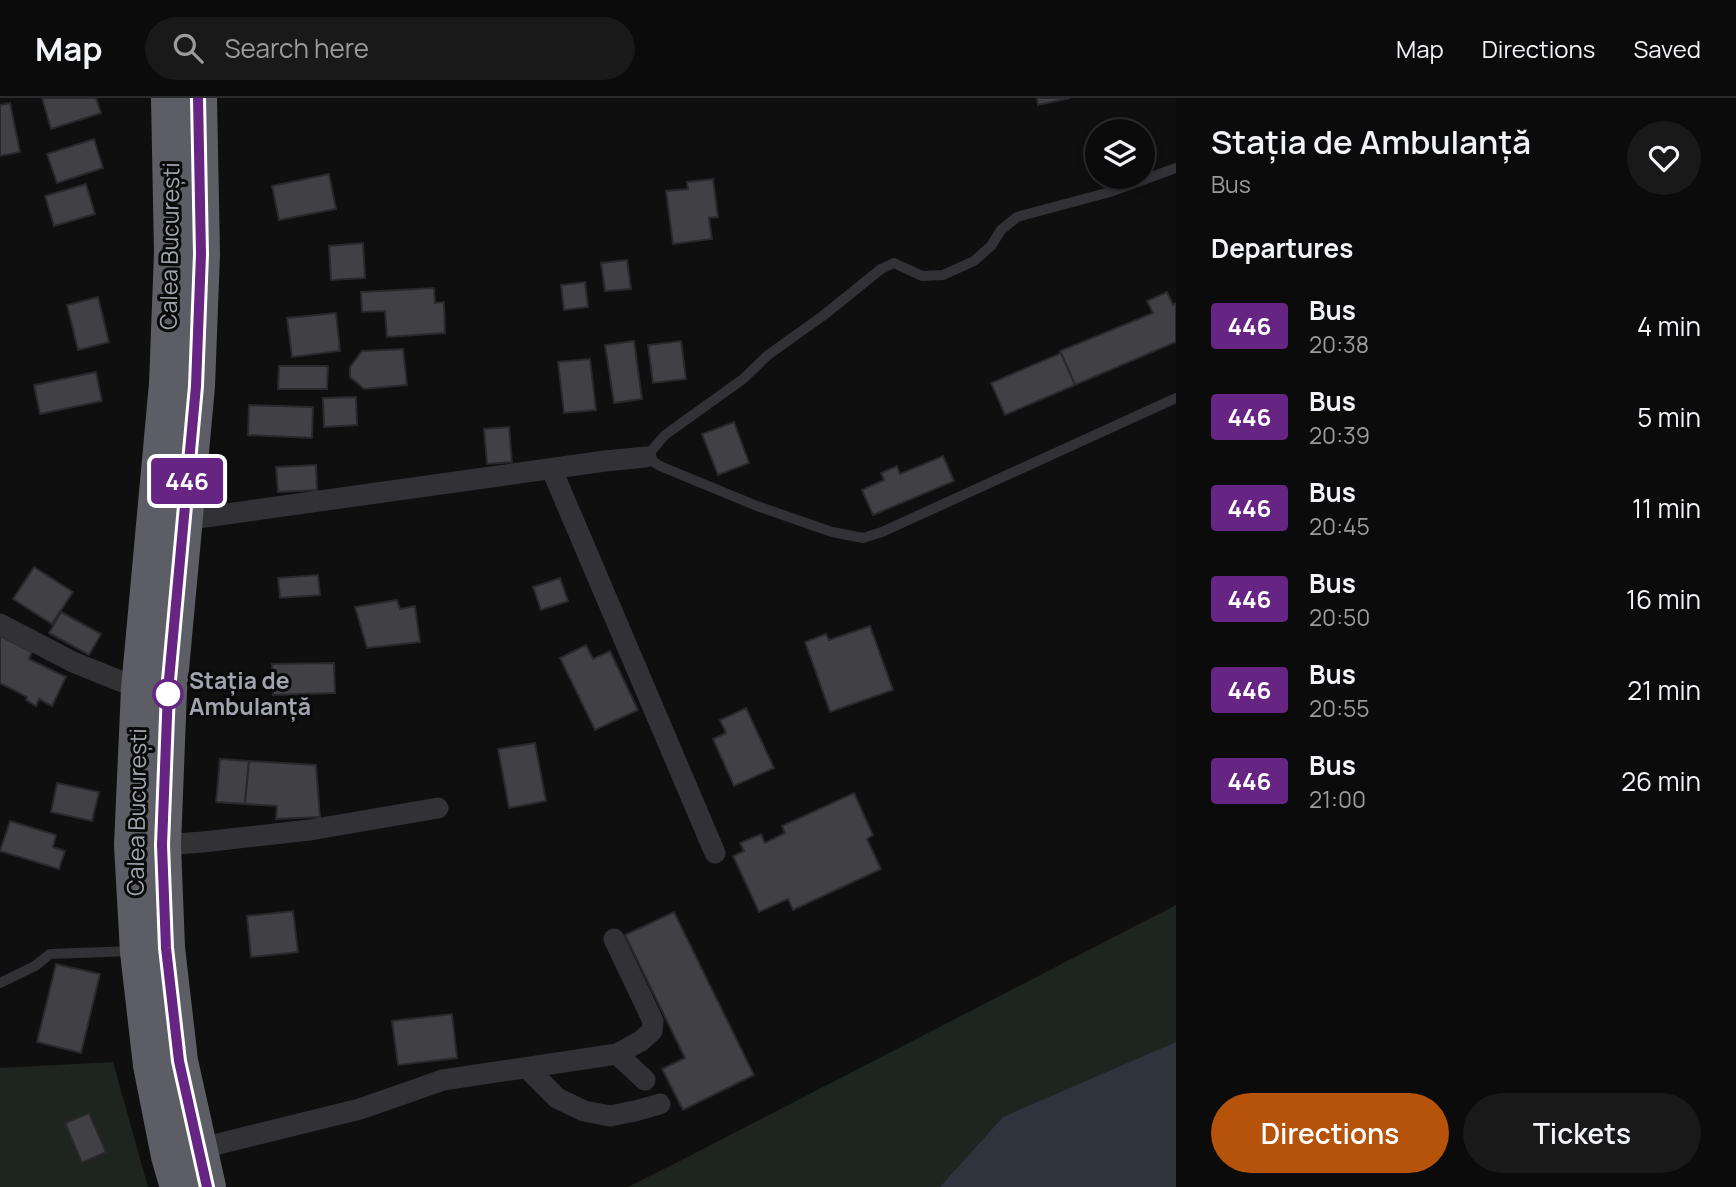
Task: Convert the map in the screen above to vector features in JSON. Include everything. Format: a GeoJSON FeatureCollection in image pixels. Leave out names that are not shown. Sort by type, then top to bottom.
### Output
{"type":"FeatureCollection","features":[{"type":"Feature","properties":{"kind":"highway","name":"Calea București"},"geometry":{"type":"LineString","coordinates":[[170,98],[173,253],[168,384],[140,689],[133,845],[139,952],[152,1065],[179,1187]]}},
{"type":"Feature","properties":{"kind":"highway","name":"Calea București"},"geometry":{"type":"LineString","coordinates":[[198,98],[201,254],[196,386],[168,691],[162,845],[166,948],[178,1048],[207,1187]]}},
{"type":"Feature","properties":{"kind":"street"},"geometry":{"type":"LineString","coordinates":[[184,520],[646,457]]}},
{"type":"Feature","properties":{"kind":"street"},"geometry":{"type":"LineString","coordinates":[[552,470],[715,853]]}},
{"type":"Feature","properties":{"kind":"street"},"geometry":{"type":"LineString","coordinates":[[0,624],[73,662],[140,689]]}},
{"type":"Feature","properties":{"kind":"street"},"geometry":{"type":"LineString","coordinates":[[162,845],[310,830],[438,808]]}},
{"type":"Feature","properties":{"kind":"street"},"geometry":{"type":"LineString","coordinates":[[198,1149],[360,1109],[443,1080],[617,1054],[641,1041],[652,1031],[653,1021],[614,939]]}},
{"type":"Feature","properties":{"kind":"street"},"geometry":{"type":"LineString","coordinates":[[617,1054],[645,1080]]}},
{"type":"Feature","properties":{"kind":"street"},"geometry":{"type":"LineString","coordinates":[[527,1068],[557,1098],[584,1111],[610,1116],[660,1104]]}},
{"type":"Feature","properties":{"kind":"lane"},"geometry":{"type":"LineString","coordinates":[[1176,168],[1110,191],[1017,217],[1001,230],[991,246],[974,261],[943,275],[922,276],[894,263],[881,269],[768,355],[743,379],[665,435],[646,457],[660,466],[757,506],[832,532],[863,538],[882,533],[1176,398]]}},
{"type":"Feature","properties":{"kind":"lane"},"geometry":{"type":"LineString","coordinates":[[0,983],[35,966],[50,954],[122,950],[139,952]]}},
{"type":"Feature","properties":{"kind":"path"},"geometry":{"type":"LineString","coordinates":[[221,492],[223,458]]}},
{"type":"Feature","properties":{"kind":"shaded area"},"geometry":{"type":"Polygon","coordinates":[[[1176,905],[1176,1187],[628,1187],[676,1163],[1176,905]]]}},
{"type":"Feature","properties":{"kind":"shaded area"},"geometry":{"type":"Polygon","coordinates":[[[1176,1042],[1176,1187],[940,1187],[1003,1117],[1176,1042]]]}},
{"type":"Feature","properties":{"kind":"shaded area"},"geometry":{"type":"Polygon","coordinates":[[[113,1062],[148,1187],[0,1187],[0,1068],[113,1062]]]}},
{"type":"Feature","properties":{"kind":"building"},"geometry":{"type":"Polygon","coordinates":[[[42,98],[96,98],[101,113],[51,129],[42,98]]]}},
{"type":"Feature","properties":{"kind":"building"},"geometry":{"type":"Polygon","coordinates":[[[1037,98],[1070,98],[1038,105],[1037,98]]]}},
{"type":"Feature","properties":{"kind":"building"},"geometry":{"type":"Polygon","coordinates":[[[10,103],[20,152],[0,156],[0,105],[10,103]]]}},
{"type":"Feature","properties":{"kind":"building"},"geometry":{"type":"Polygon","coordinates":[[[94,139],[103,168],[57,183],[47,154],[94,139]]]}},
{"type":"Feature","properties":{"kind":"building"},"geometry":{"type":"Polygon","coordinates":[[[329,174],[336,209],[279,220],[272,186],[329,174]]]}},
{"type":"Feature","properties":{"kind":"building"},"geometry":{"type":"Polygon","coordinates":[[[713,179],[718,217],[709,218],[712,239],[673,244],[666,191],[688,189],[687,182],[713,179]]]}},
{"type":"Feature","properties":{"kind":"building"},"geometry":{"type":"Polygon","coordinates":[[[86,184],[95,214],[54,226],[45,196],[86,184]]]}},
{"type":"Feature","properties":{"kind":"building"},"geometry":{"type":"Polygon","coordinates":[[[363,243],[365,278],[331,280],[329,246],[363,243]]]}},
{"type":"Feature","properties":{"kind":"building"},"geometry":{"type":"Polygon","coordinates":[[[627,260],[631,289],[605,291],[601,263],[627,260]]]}},
{"type":"Feature","properties":{"kind":"building"},"geometry":{"type":"Polygon","coordinates":[[[585,282],[588,307],[564,310],[561,285],[585,282]]]}},
{"type":"Feature","properties":{"kind":"building"},"geometry":{"type":"Polygon","coordinates":[[[434,288],[435,303],[444,302],[445,333],[387,337],[385,311],[362,312],[361,292],[434,288]]]}},
{"type":"Feature","properties":{"kind":"building"},"geometry":{"type":"Polygon","coordinates":[[[1167,292],[1173,305],[1176,303],[1176,342],[1075,385],[1060,351],[1153,313],[1147,301],[1167,292]]]}},
{"type":"Feature","properties":{"kind":"building"},"geometry":{"type":"Polygon","coordinates":[[[98,297],[109,342],[78,350],[67,305],[98,297]]]}},
{"type":"Feature","properties":{"kind":"building"},"geometry":{"type":"Polygon","coordinates":[[[336,313],[340,351],[292,357],[287,318],[336,313]]]}},
{"type":"Feature","properties":{"kind":"building"},"geometry":{"type":"Polygon","coordinates":[[[634,341],[642,399],[614,403],[605,345],[634,341]]]}},
{"type":"Feature","properties":{"kind":"building"},"geometry":{"type":"Polygon","coordinates":[[[681,341],[686,379],[653,383],[648,345],[681,341]]]}},
{"type":"Feature","properties":{"kind":"building"},"geometry":{"type":"Polygon","coordinates":[[[403,349],[407,385],[364,389],[350,377],[350,367],[362,351],[403,349]]]}},
{"type":"Feature","properties":{"kind":"building"},"geometry":{"type":"Polygon","coordinates":[[[1061,353],[1075,385],[1005,415],[991,383],[1061,353]]]}},
{"type":"Feature","properties":{"kind":"building"},"geometry":{"type":"Polygon","coordinates":[[[590,359],[596,410],[564,413],[558,362],[590,359]]]}},
{"type":"Feature","properties":{"kind":"building"},"geometry":{"type":"Polygon","coordinates":[[[279,366],[328,366],[327,389],[278,389],[279,366]]]}},
{"type":"Feature","properties":{"kind":"building"},"geometry":{"type":"Polygon","coordinates":[[[96,372],[102,401],[40,414],[34,385],[96,372]]]}},
{"type":"Feature","properties":{"kind":"building"},"geometry":{"type":"Polygon","coordinates":[[[356,397],[357,425],[324,427],[323,398],[356,397]]]}},
{"type":"Feature","properties":{"kind":"building"},"geometry":{"type":"Polygon","coordinates":[[[249,405],[313,407],[312,438],[248,435],[249,405]]]}},
{"type":"Feature","properties":{"kind":"building"},"geometry":{"type":"Polygon","coordinates":[[[734,422],[749,463],[718,475],[702,434],[734,422]]]}},
{"type":"Feature","properties":{"kind":"building"},"geometry":{"type":"Polygon","coordinates":[[[509,427],[512,462],[487,464],[484,429],[509,427]]]}},
{"type":"Feature","properties":{"kind":"building"},"geometry":{"type":"Polygon","coordinates":[[[943,456],[954,481],[873,515],[862,490],[884,480],[881,473],[897,466],[900,474],[943,456]]]}},
{"type":"Feature","properties":{"kind":"building"},"geometry":{"type":"Polygon","coordinates":[[[316,465],[317,490],[278,492],[276,467],[316,465]]]}},
{"type":"Feature","properties":{"kind":"building"},"geometry":{"type":"Polygon","coordinates":[[[34,567],[73,592],[52,624],[13,599],[34,567]]]}},
{"type":"Feature","properties":{"kind":"building"},"geometry":{"type":"Polygon","coordinates":[[[318,575],[320,595],[280,598],[278,578],[318,575]]]}},
{"type":"Feature","properties":{"kind":"building"},"geometry":{"type":"Polygon","coordinates":[[[560,578],[568,601],[541,610],[533,587],[560,578]]]}},
{"type":"Feature","properties":{"kind":"building"},"geometry":{"type":"Polygon","coordinates":[[[397,600],[400,609],[415,606],[420,642],[367,648],[355,607],[397,600]]]}},
{"type":"Feature","properties":{"kind":"building"},"geometry":{"type":"Polygon","coordinates":[[[61,612],[101,634],[89,655],[49,633],[61,612]]]}},
{"type":"Feature","properties":{"kind":"building"},"geometry":{"type":"Polygon","coordinates":[[[870,626],[893,690],[830,712],[805,642],[826,634],[829,640],[870,626]]]}},
{"type":"Feature","properties":{"kind":"building"},"geometry":{"type":"Polygon","coordinates":[[[0,636],[32,652],[29,659],[66,677],[52,706],[39,699],[36,706],[26,700],[27,697],[0,683],[0,636]]]}},
{"type":"Feature","properties":{"kind":"building"},"geometry":{"type":"Polygon","coordinates":[[[586,645],[593,659],[610,651],[638,710],[595,730],[560,658],[586,645]]]}},
{"type":"Feature","properties":{"kind":"building"},"geometry":{"type":"Polygon","coordinates":[[[334,663],[335,693],[273,695],[272,664],[334,663]]]}},
{"type":"Feature","properties":{"kind":"building"},"geometry":{"type":"Polygon","coordinates":[[[746,708],[774,768],[734,786],[713,739],[726,733],[720,720],[746,708]]]}},
{"type":"Feature","properties":{"kind":"building"},"geometry":{"type":"Polygon","coordinates":[[[535,743],[546,801],[509,808],[498,749],[535,743]]]}},
{"type":"Feature","properties":{"kind":"building"},"geometry":{"type":"Polygon","coordinates":[[[220,759],[249,761],[245,804],[216,802],[220,759]]]}},
{"type":"Feature","properties":{"kind":"building"},"geometry":{"type":"Polygon","coordinates":[[[249,761],[316,765],[320,817],[276,819],[277,806],[245,804],[249,761]]]}},
{"type":"Feature","properties":{"kind":"building"},"geometry":{"type":"Polygon","coordinates":[[[57,783],[99,792],[92,821],[51,812],[57,783]]]}},
{"type":"Feature","properties":{"kind":"building"},"geometry":{"type":"Polygon","coordinates":[[[854,793],[873,835],[867,839],[881,869],[793,910],[788,899],[759,912],[733,856],[744,851],[740,843],[761,834],[765,843],[785,833],[782,826],[854,793]]]}},
{"type":"Feature","properties":{"kind":"building"},"geometry":{"type":"Polygon","coordinates":[[[10,821],[56,835],[53,847],[65,851],[59,869],[0,851],[10,821]]]}},
{"type":"Feature","properties":{"kind":"building"},"geometry":{"type":"Polygon","coordinates":[[[293,911],[298,952],[251,957],[247,916],[293,911]]]}},
{"type":"Feature","properties":{"kind":"building"},"geometry":{"type":"Polygon","coordinates":[[[674,912],[754,1075],[683,1110],[662,1069],[685,1058],[625,935],[674,912]]]}},
{"type":"Feature","properties":{"kind":"building"},"geometry":{"type":"Polygon","coordinates":[[[56,964],[100,974],[81,1053],[37,1042],[56,964]]]}},
{"type":"Feature","properties":{"kind":"building"},"geometry":{"type":"Polygon","coordinates":[[[452,1014],[457,1058],[398,1065],[392,1021],[452,1014]]]}},
{"type":"Feature","properties":{"kind":"building"},"geometry":{"type":"Polygon","coordinates":[[[89,1113],[106,1152],[82,1163],[65,1123],[89,1113]]]}},
{"type":"Feature","properties":{"kind":"bus line","name":"446"},"geometry":{"type":"LineString","coordinates":[[198,98],[201,254],[196,386],[168,691],[162,845],[166,948],[179,1061],[207,1187]]}},
{"type":"Feature","properties":{"kind":"place","name":"Stația de Ambulanță"},"geometry":{"type":"Point","coordinates":[168,694]}}]}
